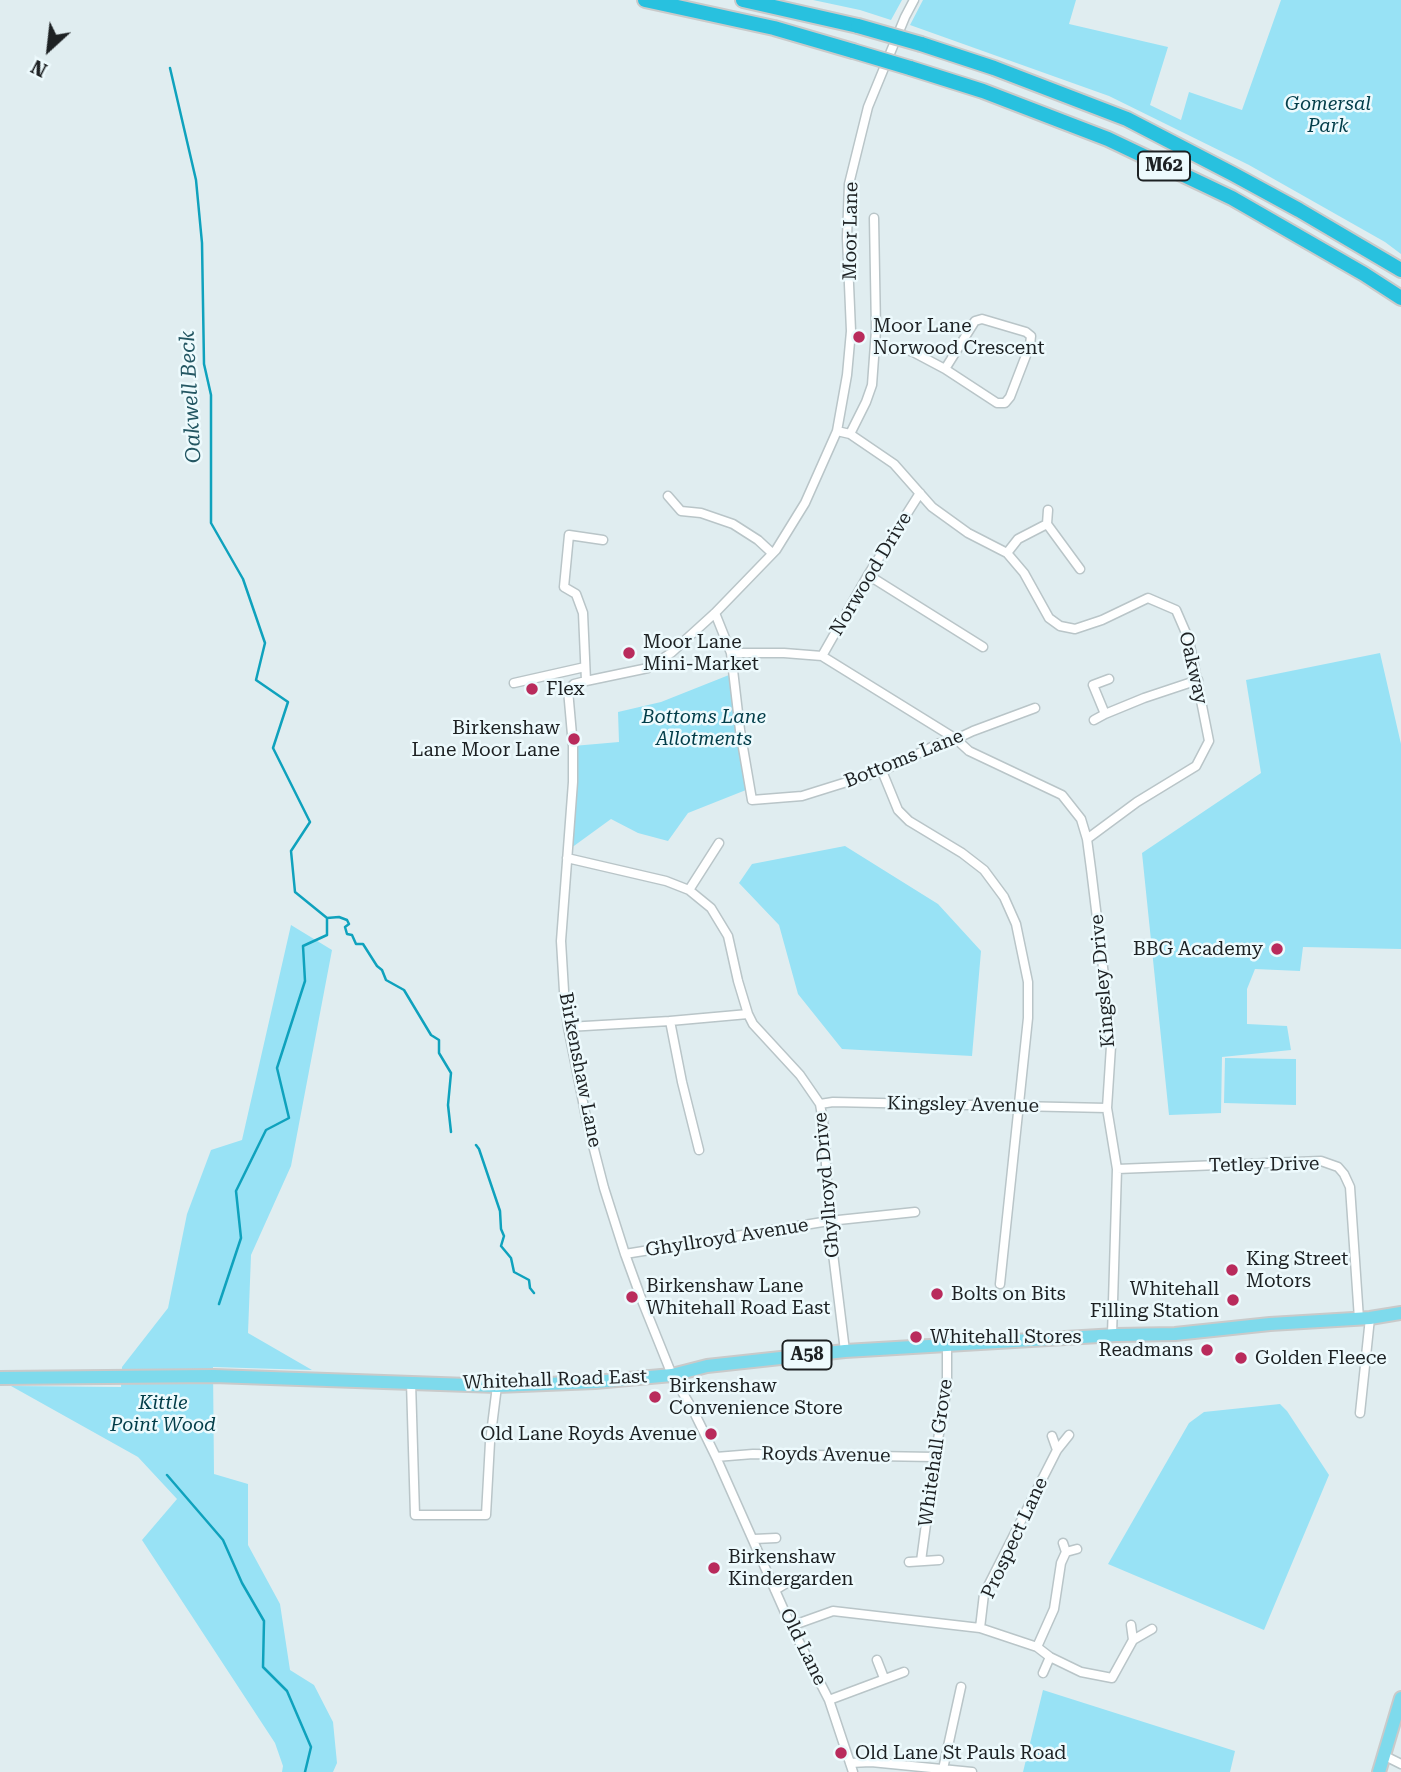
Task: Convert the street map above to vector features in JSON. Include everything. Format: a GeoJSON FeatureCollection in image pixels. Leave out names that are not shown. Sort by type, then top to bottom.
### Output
{"type":"FeatureCollection","features":[{"type":"Feature","properties":{"kind":"highway","name":"M62"},"geometry":{"type":"LineString","coordinates":[[645,0],[774,28],[910,68],[983,91],[1108,139],[1232,198],[1401,298]]}},
{"type":"Feature","properties":{"kind":"highway","name":"M62"},"geometry":{"type":"LineString","coordinates":[[743,0],[858,26],[922,44],[994,68],[1127,119],[1288,204],[1401,270]]}},
{"type":"Feature","properties":{"kind":"main road","name":"Whitehall Road East"},"geometry":{"type":"LineString","coordinates":[[0,1378],[214,1376],[497,1386],[595,1382],[672,1375],[707,1366],[845,1351],[1112,1335],[1175,1334],[1401,1313]]}},
{"type":"Feature","properties":{"kind":"main road"},"geometry":{"type":"LineString","coordinates":[[1379,1772],[1401,1698]]}},
{"type":"Feature","properties":{"kind":"street","name":"Moor Lane"},"geometry":{"type":"LineString","coordinates":[[586,681],[648,668],[671,653],[715,613],[772,553],[805,503],[837,431],[847,374],[851,331],[847,238],[849,184],[868,107],[914,0]]}},
{"type":"Feature","properties":{"kind":"street","name":"Moor Lane"},"geometry":{"type":"LineString","coordinates":[[850,434],[872,385],[876,330],[874,218]]}},
{"type":"Feature","properties":{"kind":"street"},"geometry":{"type":"LineString","coordinates":[[875,350],[904,349],[913,352],[997,403],[1010,397],[1031,336],[1027,332],[982,319],[975,321],[945,369]]}},
{"type":"Feature","properties":{"kind":"street"},"geometry":{"type":"LineString","coordinates":[[837,431],[850,434],[894,464],[932,507],[968,533],[1007,553],[1018,539],[1047,524]]}},
{"type":"Feature","properties":{"kind":"street","name":"Norwood Drive"},"geometry":{"type":"LineString","coordinates":[[822,656],[868,575],[920,493]]}},
{"type":"Feature","properties":{"kind":"street"},"geometry":{"type":"LineString","coordinates":[[668,496],[681,511],[701,513],[733,524],[772,553]]}},
{"type":"Feature","properties":{"kind":"street"},"geometry":{"type":"LineString","coordinates":[[1048,510],[1047,524],[1080,569]]}},
{"type":"Feature","properties":{"kind":"street"},"geometry":{"type":"LineString","coordinates":[[586,681],[583,613],[576,594],[565,587],[569,535],[603,540]]}},
{"type":"Feature","properties":{"kind":"street","name":"Oakway"},"geometry":{"type":"LineString","coordinates":[[1007,553],[1024,573],[1049,618],[1060,626],[1075,629],[1102,620],[1148,598],[1176,610],[1189,640],[1209,741],[1196,766],[1137,802],[1087,839]]}},
{"type":"Feature","properties":{"kind":"street"},"geometry":{"type":"LineString","coordinates":[[868,575],[983,647]]}},
{"type":"Feature","properties":{"kind":"street","name":"Bottoms Lane"},"geometry":{"type":"LineString","coordinates":[[715,613],[731,653],[752,800],[802,796],[882,771],[940,743],[956,740],[1035,708]]}},
{"type":"Feature","properties":{"kind":"street"},"geometry":{"type":"LineString","coordinates":[[731,653],[822,656]]}},
{"type":"Feature","properties":{"kind":"street","name":"Kingsley Drive"},"geometry":{"type":"LineString","coordinates":[[822,656],[970,751],[1062,795],[1081,819],[1087,839],[1111,1046],[1107,1108],[1117,1169],[1112,1335]]}},
{"type":"Feature","properties":{"kind":"street"},"geometry":{"type":"LineString","coordinates":[[514,683],[585,667]]}},
{"type":"Feature","properties":{"kind":"street"},"geometry":{"type":"LineString","coordinates":[[1105,715],[1093,685],[1109,679]]}},
{"type":"Feature","properties":{"kind":"street"},"geometry":{"type":"LineString","coordinates":[[1094,720],[1144,698],[1198,680]]}},
{"type":"Feature","properties":{"kind":"street","name":"Birkenshaw Lane"},"geometry":{"type":"LineString","coordinates":[[586,681],[574,684],[568,690],[573,782],[561,941],[568,1027],[587,1122],[604,1188],[640,1298],[672,1375]]}},
{"type":"Feature","properties":{"kind":"street"},"geometry":{"type":"LineString","coordinates":[[882,771],[898,810],[909,821],[962,853],[984,870],[1004,897],[1016,924],[1028,982],[1028,1018],[1000,1284]]}},
{"type":"Feature","properties":{"kind":"street"},"geometry":{"type":"LineString","coordinates":[[689,890],[719,843]]}},
{"type":"Feature","properties":{"kind":"street"},"geometry":{"type":"LineString","coordinates":[[566,858],[655,878],[689,890],[711,908],[728,936],[748,1014],[568,1027]]}},
{"type":"Feature","properties":{"kind":"street","name":"Ghyllroyd Drive"},"geometry":{"type":"LineString","coordinates":[[748,1014],[753,1024],[800,1075],[820,1104],[824,1127],[829,1221],[845,1351]]}},
{"type":"Feature","properties":{"kind":"street"},"geometry":{"type":"LineString","coordinates":[[670,1021],[699,1150]]}},
{"type":"Feature","properties":{"kind":"street","name":"Kingsley Avenue"},"geometry":{"type":"LineString","coordinates":[[820,1104],[833,1102],[1107,1108]]}},
{"type":"Feature","properties":{"kind":"street","name":"Tetley Drive"},"geometry":{"type":"LineString","coordinates":[[1117,1169],[1321,1161],[1338,1167],[1350,1187],[1364,1318],[1360,1413]]}},
{"type":"Feature","properties":{"kind":"street","name":"Ghyllroyd Avenue"},"geometry":{"type":"LineString","coordinates":[[625,1254],[829,1221],[915,1212]]}},
{"type":"Feature","properties":{"kind":"street","name":"Whitehall Grove"},"geometry":{"type":"LineString","coordinates":[[921,1561],[947,1387],[947,1345]]}},
{"type":"Feature","properties":{"kind":"street","name":"Old Lane"},"geometry":{"type":"LineString","coordinates":[[672,1375],[716,1457],[791,1626],[829,1699],[852,1768]]}},
{"type":"Feature","properties":{"kind":"street"},"geometry":{"type":"LineString","coordinates":[[411,1382],[415,1516],[486,1515],[490,1442],[497,1386]]}},
{"type":"Feature","properties":{"kind":"street"},"geometry":{"type":"LineString","coordinates":[[1052,1436],[1057,1450]]}},
{"type":"Feature","properties":{"kind":"street","name":"Prospect Lane"},"geometry":{"type":"LineString","coordinates":[[980,1628],[984,1594],[1057,1450],[1069,1436]]}},
{"type":"Feature","properties":{"kind":"street","name":"Royds Avenue"},"geometry":{"type":"LineString","coordinates":[[716,1457],[753,1454],[935,1457]]}},
{"type":"Feature","properties":{"kind":"street"},"geometry":{"type":"LineString","coordinates":[[754,1539],[776,1538]]}},
{"type":"Feature","properties":{"kind":"street"},"geometry":{"type":"LineString","coordinates":[[1037,1647],[1054,1609],[1061,1563],[1066,1552],[1063,1543]]}},
{"type":"Feature","properties":{"kind":"street"},"geometry":{"type":"LineString","coordinates":[[1066,1552],[1077,1549]]}},
{"type":"Feature","properties":{"kind":"street"},"geometry":{"type":"LineString","coordinates":[[909,1562],[939,1560]]}},
{"type":"Feature","properties":{"kind":"street"},"geometry":{"type":"LineString","coordinates":[[775,1590],[790,1581],[814,1580]]}},
{"type":"Feature","properties":{"kind":"street"},"geometry":{"type":"LineString","coordinates":[[791,1626],[833,1611],[980,1628],[1037,1647],[1050,1657],[1081,1672],[1112,1678],[1133,1640],[1153,1629]]}},
{"type":"Feature","properties":{"kind":"street"},"geometry":{"type":"LineString","coordinates":[[1131,1625],[1133,1640]]}},
{"type":"Feature","properties":{"kind":"street"},"geometry":{"type":"LineString","coordinates":[[1043,1673],[1050,1657]]}},
{"type":"Feature","properties":{"kind":"street"},"geometry":{"type":"LineString","coordinates":[[877,1660],[884,1678]]}},
{"type":"Feature","properties":{"kind":"street"},"geometry":{"type":"LineString","coordinates":[[829,1699],[904,1672]]}},
{"type":"Feature","properties":{"kind":"street"},"geometry":{"type":"LineString","coordinates":[[943,1769],[961,1687]]}},
{"type":"Feature","properties":{"kind":"street"},"geometry":{"type":"LineString","coordinates":[[1385,1756],[1401,1764]]}},
{"type":"Feature","properties":{"kind":"street"},"geometry":{"type":"LineString","coordinates":[[852,1768],[871,1762],[972,1772]]}},
{"type":"Feature","properties":{"kind":"green space"},"geometry":{"type":"Polygon","coordinates":[[[813,0],[902,0],[891,20],[813,0]]]}},
{"type":"Feature","properties":{"kind":"green space","name":"Gomersal Park"},"geometry":{"type":"Polygon","coordinates":[[[923,0],[1076,0],[1069,24],[1168,47],[1150,105],[1181,120],[1189,92],[1242,110],[1281,0],[1401,0],[1401,254],[1385,242],[1249,165],[1109,96],[910,25],[923,0]]]}},
{"type":"Feature","properties":{"kind":"green space","name":"BBG Academy"},"geometry":{"type":"Polygon","coordinates":[[[1380,653],[1401,744],[1401,949],[1303,947],[1300,971],[1255,969],[1247,989],[1247,1024],[1287,1026],[1291,1050],[1222,1057],[1221,1113],[1169,1115],[1142,853],[1261,773],[1246,680],[1380,653]]]}},
{"type":"Feature","properties":{"kind":"green space","name":"Bottoms Lane Allotments"},"geometry":{"type":"Polygon","coordinates":[[[734,673],[751,788],[688,813],[668,841],[638,833],[611,819],[567,851],[573,746],[619,742],[618,712],[661,702],[734,673]]]}},
{"type":"Feature","properties":{"kind":"green space"},"geometry":{"type":"Polygon","coordinates":[[[845,846],[938,904],[981,951],[972,1056],[842,1049],[798,994],[779,925],[739,883],[752,864],[845,846]]]}},
{"type":"Feature","properties":{"kind":"green space","name":"Kittle Point Wood"},"geometry":{"type":"Polygon","coordinates":[[[291,925],[332,950],[291,1166],[251,1255],[248,1333],[312,1370],[213,1367],[214,1474],[248,1484],[248,1545],[280,1604],[290,1670],[314,1685],[333,1722],[337,1763],[333,1772],[282,1772],[283,1766],[275,1743],[142,1540],[177,1499],[138,1457],[11,1386],[121,1387],[122,1367],[168,1308],[187,1214],[211,1150],[242,1140],[291,925]]]}},
{"type":"Feature","properties":{"kind":"green space"},"geometry":{"type":"Polygon","coordinates":[[[1225,1058],[1296,1059],[1296,1105],[1224,1103],[1225,1058]]]}},
{"type":"Feature","properties":{"kind":"green space"},"geometry":{"type":"Polygon","coordinates":[[[1280,1404],[1329,1475],[1264,1630],[1108,1564],[1189,1423],[1204,1412],[1280,1404]]]}},
{"type":"Feature","properties":{"kind":"green space"},"geometry":{"type":"Polygon","coordinates":[[[1043,1690],[1235,1751],[1230,1772],[1023,1772],[1043,1690]]]}},
{"type":"Feature","properties":{"kind":"waterway","name":"Oakwell Beck"},"geometry":{"type":"LineString","coordinates":[[170,68],[196,180],[202,243],[204,364],[211,395],[211,523],[243,579],[265,643],[256,680],[288,702],[273,748],[310,822],[291,851],[295,892],[327,918]]}},
{"type":"Feature","properties":{"kind":"waterway"},"geometry":{"type":"LineString","coordinates":[[327,918],[339,917],[347,920],[347,934],[352,935],[356,944],[363,944],[386,980],[404,990],[431,1035],[439,1040],[439,1053],[451,1073],[448,1105],[451,1132]]}},
{"type":"Feature","properties":{"kind":"waterway"},"geometry":{"type":"LineString","coordinates":[[219,1304],[241,1238],[236,1191],[266,1130],[289,1118],[277,1068],[305,981],[303,946],[327,935],[327,918]]}},
{"type":"Feature","properties":{"kind":"waterway"},"geometry":{"type":"LineString","coordinates":[[476,1145],[500,1211],[504,1236],[501,1246],[511,1258],[514,1272],[529,1280],[534,1293]]}},
{"type":"Feature","properties":{"kind":"waterway"},"geometry":{"type":"LineString","coordinates":[[167,1475],[223,1540],[242,1583],[264,1621],[263,1667],[287,1691],[311,1747],[305,1772]]}},
{"type":"Feature","properties":{"kind":"place","name":"Moor Lane Norwood Crescent"},"geometry":{"type":"Point","coordinates":[859,337]}},
{"type":"Feature","properties":{"kind":"place","name":"Moor Lane Mini-Market"},"geometry":{"type":"Point","coordinates":[629,653]}},
{"type":"Feature","properties":{"kind":"place","name":"Flex"},"geometry":{"type":"Point","coordinates":[532,689]}},
{"type":"Feature","properties":{"kind":"place","name":"Birkenshaw Lane Moor Lane"},"geometry":{"type":"Point","coordinates":[574,739]}},
{"type":"Feature","properties":{"kind":"place","name":"BBG Academy"},"geometry":{"type":"Point","coordinates":[1277,949]}},
{"type":"Feature","properties":{"kind":"place","name":"King Street Motors"},"geometry":{"type":"Point","coordinates":[1232,1270]}},
{"type":"Feature","properties":{"kind":"place","name":"Bolts on Bits"},"geometry":{"type":"Point","coordinates":[937,1294]}},
{"type":"Feature","properties":{"kind":"place","name":"Birkenshaw Lane Whitehall Road East"},"geometry":{"type":"Point","coordinates":[632,1297]}},
{"type":"Feature","properties":{"kind":"place","name":"Whitehall Filling Station"},"geometry":{"type":"Point","coordinates":[1233,1300]}},
{"type":"Feature","properties":{"kind":"place","name":"Whitehall Stores"},"geometry":{"type":"Point","coordinates":[916,1337]}},
{"type":"Feature","properties":{"kind":"place","name":"Readmans"},"geometry":{"type":"Point","coordinates":[1207,1350]}},
{"type":"Feature","properties":{"kind":"place","name":"Golden Fleece"},"geometry":{"type":"Point","coordinates":[1241,1358]}},
{"type":"Feature","properties":{"kind":"place","name":"Birkenshaw Convenience Store"},"geometry":{"type":"Point","coordinates":[655,1397]}},
{"type":"Feature","properties":{"kind":"place","name":"Old Lane Royds Avenue"},"geometry":{"type":"Point","coordinates":[711,1434]}},
{"type":"Feature","properties":{"kind":"place","name":"Birkenshaw Kindergarden"},"geometry":{"type":"Point","coordinates":[714,1568]}},
{"type":"Feature","properties":{"kind":"place","name":"Old Lane St Pauls Road"},"geometry":{"type":"Point","coordinates":[841,1753]}}]}
